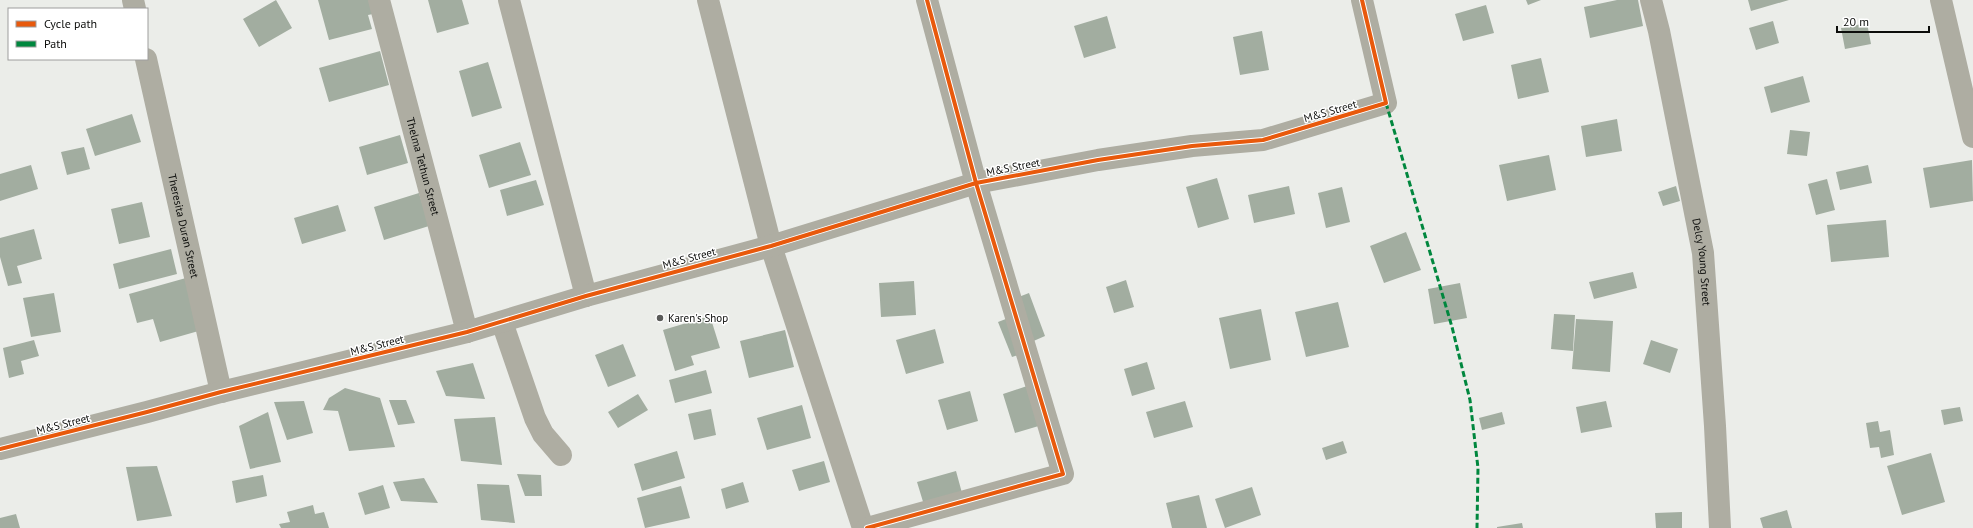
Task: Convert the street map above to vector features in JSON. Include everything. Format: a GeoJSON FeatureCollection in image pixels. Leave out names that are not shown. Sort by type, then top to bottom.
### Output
{"type":"FeatureCollection","features":[{"type":"Feature","properties":{"kind":"street","name":"Thelma Tethun Street"},"geometry":{"type":"LineString","coordinates":[[379,0],[467,332]]}},
{"type":"Feature","properties":{"kind":"street"},"geometry":{"type":"LineString","coordinates":[[508,0],[586,296]]}},
{"type":"Feature","properties":{"kind":"street"},"geometry":{"type":"LineString","coordinates":[[708,0],[771,246],[863,528]]}},
{"type":"Feature","properties":{"kind":"street"},"geometry":{"type":"LineString","coordinates":[[867,528],[1063,474],[976,183],[927,0]]}},
{"type":"Feature","properties":{"kind":"street","name":"M&S Street"},"geometry":{"type":"LineString","coordinates":[[0,449],[221,392],[467,332],[586,296],[771,246],[976,183],[1098,160],[1192,146],[1263,140],[1386,104],[1362,0]]}},
{"type":"Feature","properties":{"kind":"street","name":"Delcy Young Street"},"geometry":{"type":"LineString","coordinates":[[1651,0],[1659,32],[1703,253],[1715,426],[1720,528]]}},
{"type":"Feature","properties":{"kind":"street"},"geometry":{"type":"LineString","coordinates":[[1941,0],[1973,137]]}},
{"type":"Feature","properties":{"kind":"street","name":"Theresita Duran Street"},"geometry":{"type":"LineString","coordinates":[[146,60],[221,392]]}},
{"type":"Feature","properties":{"kind":"street"},"geometry":{"type":"LineString","coordinates":[[502,322],[535,418],[543,434],[561,456]]}},
{"type":"Feature","properties":{"kind":"building"},"geometry":{"type":"Polygon","coordinates":[[[276,0],[292,28],[259,47],[243,19],[276,0]]]}},
{"type":"Feature","properties":{"kind":"building"},"geometry":{"type":"Polygon","coordinates":[[[318,0],[369,0],[373,14],[368,15],[372,29],[329,40],[318,0]]]}},
{"type":"Feature","properties":{"kind":"building"},"geometry":{"type":"Polygon","coordinates":[[[428,0],[462,0],[469,24],[437,33],[428,0]]]}},
{"type":"Feature","properties":{"kind":"building"},"geometry":{"type":"Polygon","coordinates":[[[1526,0],[1541,0],[1528,5],[1526,0]]]}},
{"type":"Feature","properties":{"kind":"building"},"geometry":{"type":"Polygon","coordinates":[[[1617,0],[1638,0],[1643,26],[1590,38],[1584,7],[1617,0]]]}},
{"type":"Feature","properties":{"kind":"building"},"geometry":{"type":"Polygon","coordinates":[[[1748,0],[1789,0],[1751,11],[1748,0]]]}},
{"type":"Feature","properties":{"kind":"building"},"geometry":{"type":"Polygon","coordinates":[[[1486,5],[1494,33],[1463,41],[1455,14],[1486,5]]]}},
{"type":"Feature","properties":{"kind":"building"},"geometry":{"type":"Polygon","coordinates":[[[1107,16],[1116,48],[1084,58],[1074,26],[1107,16]]]}},
{"type":"Feature","properties":{"kind":"building"},"geometry":{"type":"Polygon","coordinates":[[[1773,21],[1779,43],[1756,50],[1749,28],[1773,21]]]}},
{"type":"Feature","properties":{"kind":"building"},"geometry":{"type":"Polygon","coordinates":[[[1867,23],[1871,44],[1845,49],[1841,28],[1867,23]]]}},
{"type":"Feature","properties":{"kind":"building"},"geometry":{"type":"Polygon","coordinates":[[[1262,31],[1269,70],[1240,75],[1233,37],[1262,31]]]}},
{"type":"Feature","properties":{"kind":"building"},"geometry":{"type":"Polygon","coordinates":[[[380,51],[389,85],[329,102],[319,68],[380,51]]]}},
{"type":"Feature","properties":{"kind":"building"},"geometry":{"type":"Polygon","coordinates":[[[1541,58],[1549,92],[1518,99],[1511,65],[1541,58]]]}},
{"type":"Feature","properties":{"kind":"building"},"geometry":{"type":"Polygon","coordinates":[[[488,62],[502,108],[472,117],[459,71],[488,62]]]}},
{"type":"Feature","properties":{"kind":"building"},"geometry":{"type":"Polygon","coordinates":[[[1803,76],[1810,102],[1771,113],[1764,87],[1803,76]]]}},
{"type":"Feature","properties":{"kind":"building"},"geometry":{"type":"Polygon","coordinates":[[[132,114],[141,142],[95,156],[86,129],[132,114]]]}},
{"type":"Feature","properties":{"kind":"building"},"geometry":{"type":"Polygon","coordinates":[[[1617,119],[1622,151],[1586,157],[1581,126],[1617,119]]]}},
{"type":"Feature","properties":{"kind":"building"},"geometry":{"type":"Polygon","coordinates":[[[1790,130],[1810,132],[1807,156],[1787,154],[1790,130]]]}},
{"type":"Feature","properties":{"kind":"building"},"geometry":{"type":"Polygon","coordinates":[[[400,135],[408,163],[367,175],[359,147],[400,135]]]}},
{"type":"Feature","properties":{"kind":"building"},"geometry":{"type":"Polygon","coordinates":[[[520,142],[531,175],[489,188],[479,155],[520,142]]]}},
{"type":"Feature","properties":{"kind":"building"},"geometry":{"type":"Polygon","coordinates":[[[84,147],[90,169],[67,175],[61,152],[84,147]]]}},
{"type":"Feature","properties":{"kind":"building"},"geometry":{"type":"Polygon","coordinates":[[[1549,155],[1556,190],[1507,201],[1499,165],[1549,155]]]}},
{"type":"Feature","properties":{"kind":"building"},"geometry":{"type":"Polygon","coordinates":[[[1972,160],[1973,201],[1930,208],[1923,168],[1972,160]]]}},
{"type":"Feature","properties":{"kind":"building"},"geometry":{"type":"Polygon","coordinates":[[[31,165],[38,189],[0,201],[0,174],[31,165]]]}},
{"type":"Feature","properties":{"kind":"building"},"geometry":{"type":"Polygon","coordinates":[[[1868,165],[1872,183],[1840,190],[1836,172],[1868,165]]]}},
{"type":"Feature","properties":{"kind":"building"},"geometry":{"type":"Polygon","coordinates":[[[1217,178],[1229,219],[1198,228],[1186,187],[1217,178]]]}},
{"type":"Feature","properties":{"kind":"building"},"geometry":{"type":"Polygon","coordinates":[[[1827,179],[1835,210],[1816,215],[1808,184],[1827,179]]]}},
{"type":"Feature","properties":{"kind":"building"},"geometry":{"type":"Polygon","coordinates":[[[536,180],[544,205],[507,216],[500,190],[536,180]]]}},
{"type":"Feature","properties":{"kind":"building"},"geometry":{"type":"Polygon","coordinates":[[[1289,186],[1295,214],[1254,223],[1248,195],[1289,186]]]}},
{"type":"Feature","properties":{"kind":"building"},"geometry":{"type":"Polygon","coordinates":[[[1676,186],[1680,201],[1663,206],[1658,192],[1676,186]]]}},
{"type":"Feature","properties":{"kind":"building"},"geometry":{"type":"Polygon","coordinates":[[[1342,187],[1350,222],[1326,228],[1318,193],[1342,187]]]}},
{"type":"Feature","properties":{"kind":"building"},"geometry":{"type":"Polygon","coordinates":[[[419,193],[429,226],[384,240],[374,207],[419,193]]]}},
{"type":"Feature","properties":{"kind":"building"},"geometry":{"type":"Polygon","coordinates":[[[142,202],[150,237],[119,244],[111,209],[142,202]]]}},
{"type":"Feature","properties":{"kind":"building"},"geometry":{"type":"Polygon","coordinates":[[[338,205],[346,231],[302,244],[294,218],[338,205]]]}},
{"type":"Feature","properties":{"kind":"building"},"geometry":{"type":"Polygon","coordinates":[[[1886,220],[1889,257],[1831,262],[1827,225],[1886,220]]]}},
{"type":"Feature","properties":{"kind":"building"},"geometry":{"type":"Polygon","coordinates":[[[34,229],[42,259],[17,266],[22,283],[8,286],[0,257],[0,238],[34,229]]]}},
{"type":"Feature","properties":{"kind":"building"},"geometry":{"type":"Polygon","coordinates":[[[1406,232],[1421,270],[1384,283],[1370,246],[1406,232]]]}},
{"type":"Feature","properties":{"kind":"building"},"geometry":{"type":"Polygon","coordinates":[[[171,249],[177,274],[119,289],[113,264],[171,249]]]}},
{"type":"Feature","properties":{"kind":"building"},"geometry":{"type":"Polygon","coordinates":[[[1633,272],[1637,288],[1594,299],[1589,282],[1633,272]]]}},
{"type":"Feature","properties":{"kind":"building"},"geometry":{"type":"Polygon","coordinates":[[[193,276],[202,330],[160,342],[153,319],[137,323],[129,294],[193,276]]]}},
{"type":"Feature","properties":{"kind":"building"},"geometry":{"type":"Polygon","coordinates":[[[1126,280],[1134,307],[1114,313],[1106,287],[1126,280]]]}},
{"type":"Feature","properties":{"kind":"building"},"geometry":{"type":"Polygon","coordinates":[[[914,281],[916,315],[881,317],[879,283],[914,281]]]}},
{"type":"Feature","properties":{"kind":"building"},"geometry":{"type":"Polygon","coordinates":[[[1460,283],[1467,318],[1434,324],[1428,289],[1460,283]]]}},
{"type":"Feature","properties":{"kind":"building"},"geometry":{"type":"Polygon","coordinates":[[[54,293],[61,332],[31,337],[23,298],[54,293]]]}},
{"type":"Feature","properties":{"kind":"building"},"geometry":{"type":"Polygon","coordinates":[[[1029,293],[1045,336],[1029,343],[1032,350],[1012,357],[998,322],[1011,317],[1005,302],[1029,293]]]}},
{"type":"Feature","properties":{"kind":"building"},"geometry":{"type":"Polygon","coordinates":[[[1338,302],[1349,347],[1306,357],[1295,312],[1338,302]]]}},
{"type":"Feature","properties":{"kind":"building"},"geometry":{"type":"Polygon","coordinates":[[[1261,309],[1271,360],[1230,369],[1219,318],[1261,309]]]}},
{"type":"Feature","properties":{"kind":"building"},"geometry":{"type":"Polygon","coordinates":[[[1554,314],[1575,315],[1573,351],[1551,349],[1554,314]]]}},
{"type":"Feature","properties":{"kind":"building"},"geometry":{"type":"Polygon","coordinates":[[[710,316],[720,348],[691,356],[694,365],[675,371],[663,330],[710,316]]]}},
{"type":"Feature","properties":{"kind":"building"},"geometry":{"type":"Polygon","coordinates":[[[1576,319],[1613,321],[1610,372],[1572,369],[1576,319]]]}},
{"type":"Feature","properties":{"kind":"building"},"geometry":{"type":"Polygon","coordinates":[[[935,329],[944,363],[906,374],[896,340],[935,329]]]}},
{"type":"Feature","properties":{"kind":"building"},"geometry":{"type":"Polygon","coordinates":[[[785,330],[794,367],[749,378],[740,341],[785,330]]]}},
{"type":"Feature","properties":{"kind":"building"},"geometry":{"type":"Polygon","coordinates":[[[34,340],[39,356],[21,361],[24,374],[9,378],[3,348],[34,340]]]}},
{"type":"Feature","properties":{"kind":"building"},"geometry":{"type":"Polygon","coordinates":[[[1651,340],[1678,349],[1670,373],[1643,364],[1651,340]]]}},
{"type":"Feature","properties":{"kind":"building"},"geometry":{"type":"Polygon","coordinates":[[[623,344],[636,376],[608,387],[595,355],[623,344]]]}},
{"type":"Feature","properties":{"kind":"building"},"geometry":{"type":"Polygon","coordinates":[[[1147,362],[1155,389],[1132,396],[1124,369],[1147,362]]]}},
{"type":"Feature","properties":{"kind":"building"},"geometry":{"type":"Polygon","coordinates":[[[473,363],[485,399],[446,396],[436,371],[473,363]]]}},
{"type":"Feature","properties":{"kind":"building"},"geometry":{"type":"Polygon","coordinates":[[[706,370],[712,393],[675,403],[669,380],[706,370]]]}},
{"type":"Feature","properties":{"kind":"building"},"geometry":{"type":"Polygon","coordinates":[[[1030,385],[1042,425],[1015,433],[1003,394],[1030,385]]]}},
{"type":"Feature","properties":{"kind":"building"},"geometry":{"type":"Polygon","coordinates":[[[345,388],[380,398],[395,447],[349,451],[338,411],[323,410],[329,398],[345,388]]]}},
{"type":"Feature","properties":{"kind":"building"},"geometry":{"type":"Polygon","coordinates":[[[970,391],[978,421],[947,430],[938,400],[970,391]]]}},
{"type":"Feature","properties":{"kind":"building"},"geometry":{"type":"Polygon","coordinates":[[[638,394],[648,410],[618,428],[608,412],[638,394]]]}},
{"type":"Feature","properties":{"kind":"building"},"geometry":{"type":"Polygon","coordinates":[[[389,400],[406,400],[415,423],[398,425],[389,400]]]}},
{"type":"Feature","properties":{"kind":"building"},"geometry":{"type":"Polygon","coordinates":[[[304,401],[313,433],[287,440],[274,402],[304,401]]]}},
{"type":"Feature","properties":{"kind":"building"},"geometry":{"type":"Polygon","coordinates":[[[1185,401],[1193,427],[1154,438],[1146,412],[1185,401]]]}},
{"type":"Feature","properties":{"kind":"building"},"geometry":{"type":"Polygon","coordinates":[[[1606,401],[1612,427],[1581,433],[1576,407],[1606,401]]]}},
{"type":"Feature","properties":{"kind":"building"},"geometry":{"type":"Polygon","coordinates":[[[802,405],[811,438],[767,450],[757,418],[802,405]]]}},
{"type":"Feature","properties":{"kind":"building"},"geometry":{"type":"Polygon","coordinates":[[[1960,407],[1963,421],[1944,425],[1941,410],[1960,407]]]}},
{"type":"Feature","properties":{"kind":"building"},"geometry":{"type":"Polygon","coordinates":[[[711,409],[716,435],[694,440],[688,414],[711,409]]]}},
{"type":"Feature","properties":{"kind":"building"},"geometry":{"type":"Polygon","coordinates":[[[268,412],[281,462],[250,469],[239,426],[268,412]]]}},
{"type":"Feature","properties":{"kind":"building"},"geometry":{"type":"Polygon","coordinates":[[[1502,412],[1505,424],[1482,430],[1479,418],[1502,412]]]}},
{"type":"Feature","properties":{"kind":"building"},"geometry":{"type":"Polygon","coordinates":[[[495,417],[502,465],[461,461],[454,419],[495,417]]]}},
{"type":"Feature","properties":{"kind":"building"},"geometry":{"type":"Polygon","coordinates":[[[1878,421],[1880,432],[1890,430],[1894,455],[1881,458],[1879,447],[1870,448],[1866,423],[1878,421]]]}},
{"type":"Feature","properties":{"kind":"building"},"geometry":{"type":"Polygon","coordinates":[[[1343,441],[1347,453],[1326,460],[1322,448],[1343,441]]]}},
{"type":"Feature","properties":{"kind":"building"},"geometry":{"type":"Polygon","coordinates":[[[677,451],[685,478],[642,491],[634,464],[677,451]]]}},
{"type":"Feature","properties":{"kind":"building"},"geometry":{"type":"Polygon","coordinates":[[[1931,453],[1945,502],[1902,515],[1887,466],[1931,453]]]}},
{"type":"Feature","properties":{"kind":"building"},"geometry":{"type":"Polygon","coordinates":[[[824,461],[830,482],[799,491],[792,470],[824,461]]]}},
{"type":"Feature","properties":{"kind":"building"},"geometry":{"type":"Polygon","coordinates":[[[157,466],[172,516],[137,521],[126,467],[157,466]]]}},
{"type":"Feature","properties":{"kind":"building"},"geometry":{"type":"Polygon","coordinates":[[[956,471],[962,493],[924,505],[917,482],[956,471]]]}},
{"type":"Feature","properties":{"kind":"building"},"geometry":{"type":"Polygon","coordinates":[[[517,474],[541,475],[542,496],[525,496],[517,474]]]}},
{"type":"Feature","properties":{"kind":"building"},"geometry":{"type":"Polygon","coordinates":[[[263,475],[267,496],[236,503],[232,481],[263,475]]]}},
{"type":"Feature","properties":{"kind":"building"},"geometry":{"type":"Polygon","coordinates":[[[424,478],[438,503],[401,501],[393,482],[424,478]]]}},
{"type":"Feature","properties":{"kind":"building"},"geometry":{"type":"Polygon","coordinates":[[[743,482],[749,502],[726,509],[721,489],[743,482]]]}},
{"type":"Feature","properties":{"kind":"building"},"geometry":{"type":"Polygon","coordinates":[[[477,484],[509,485],[515,523],[481,520],[477,484]]]}},
{"type":"Feature","properties":{"kind":"building"},"geometry":{"type":"Polygon","coordinates":[[[383,485],[390,508],[365,515],[358,493],[383,485]]]}},
{"type":"Feature","properties":{"kind":"building"},"geometry":{"type":"Polygon","coordinates":[[[681,486],[690,518],[645,528],[637,498],[681,486]]]}},
{"type":"Feature","properties":{"kind":"building"},"geometry":{"type":"Polygon","coordinates":[[[1252,487],[1261,515],[1225,528],[1215,499],[1252,487]]]}},
{"type":"Feature","properties":{"kind":"building"},"geometry":{"type":"Polygon","coordinates":[[[1199,495],[1207,528],[1172,528],[1166,503],[1199,495]]]}},
{"type":"Feature","properties":{"kind":"building"},"geometry":{"type":"Polygon","coordinates":[[[313,505],[315,514],[324,512],[329,528],[281,528],[279,524],[290,522],[287,512],[313,505]]]}},
{"type":"Feature","properties":{"kind":"building"},"geometry":{"type":"Polygon","coordinates":[[[1787,510],[1792,528],[1763,528],[1760,518],[1787,510]]]}},
{"type":"Feature","properties":{"kind":"building"},"geometry":{"type":"Polygon","coordinates":[[[1682,512],[1682,528],[1656,528],[1655,513],[1682,512]]]}},
{"type":"Feature","properties":{"kind":"building"},"geometry":{"type":"Polygon","coordinates":[[[16,514],[20,528],[0,528],[0,518],[16,514]]]}},
{"type":"Feature","properties":{"kind":"building"},"geometry":{"type":"Polygon","coordinates":[[[1522,523],[1523,528],[1497,528],[1497,527],[1522,523]]]}},
{"type":"Feature","properties":{"kind":"marked path"},"geometry":{"type":"LineString","coordinates":[[1386,103],[1452,327],[1470,400],[1478,468],[1477,528]]}},
{"type":"Feature","properties":{"kind":"cycle path"},"geometry":{"type":"LineString","coordinates":[[867,528],[1063,474],[976,183],[927,0]]}},
{"type":"Feature","properties":{"kind":"cycle path"},"geometry":{"type":"LineString","coordinates":[[0,449],[221,392],[467,332],[586,296],[771,246],[976,183],[1098,160],[1192,146],[1263,140],[1386,103],[1362,0]]}},
{"type":"Feature","properties":{"kind":"place","name":"Karen's Shop"},"geometry":{"type":"Point","coordinates":[660,318]}}]}
